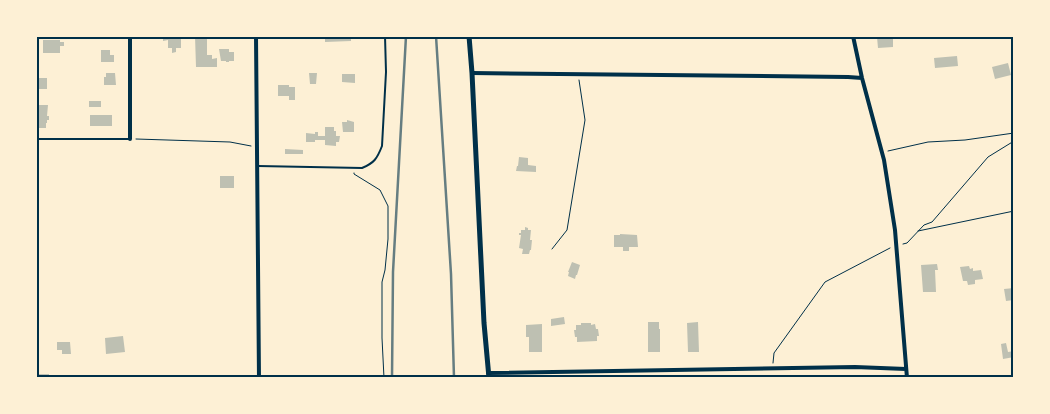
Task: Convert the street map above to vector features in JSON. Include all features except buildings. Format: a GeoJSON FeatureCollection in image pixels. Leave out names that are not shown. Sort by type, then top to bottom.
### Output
{"type":"FeatureCollection","features":[{"type":"Feature","properties":{"kind":"main road"},"geometry":{"type":"LineString","coordinates":[[469,36],[488,376]]}},
{"type":"Feature","properties":{"kind":"street"},"geometry":{"type":"LineString","coordinates":[[130,36],[130,139]]}},
{"type":"Feature","properties":{"kind":"street"},"geometry":{"type":"LineString","coordinates":[[256,36],[259,378]]}},
{"type":"Feature","properties":{"kind":"street"},"geometry":{"type":"LineString","coordinates":[[853,36],[884,160],[896,246],[907,378]]}},
{"type":"Feature","properties":{"kind":"street"},"geometry":{"type":"LineString","coordinates":[[472,73],[862,78]]}},
{"type":"Feature","properties":{"kind":"street"},"geometry":{"type":"LineString","coordinates":[[488,376],[773,368],[855,367],[906,369]]}},
{"type":"Feature","properties":{"kind":"lane"},"geometry":{"type":"LineString","coordinates":[[257,166],[362,168],[372,164],[378,157],[382,146],[386,36]]}},
{"type":"Feature","properties":{"kind":"lane"},"geometry":{"type":"LineString","coordinates":[[36,139],[130,139]]}},
{"type":"Feature","properties":{"kind":"path"},"geometry":{"type":"LineString","coordinates":[[552,249],[567,230],[585,120],[579,74]]}},
{"type":"Feature","properties":{"kind":"path"},"geometry":{"type":"LineString","coordinates":[[882,152],[928,142],[965,140],[1014,132]]}},
{"type":"Feature","properties":{"kind":"path"},"geometry":{"type":"LineString","coordinates":[[130,139],[230,142],[257,146]]}},
{"type":"Feature","properties":{"kind":"path"},"geometry":{"type":"LineString","coordinates":[[773,368],[774,352],[825,282],[887,248],[907,243],[924,225],[932,222],[988,157],[1014,141]]}},
{"type":"Feature","properties":{"kind":"path"},"geometry":{"type":"LineString","coordinates":[[354,168],[354,174],[380,190],[388,206],[388,239],[382,282],[384,378]]}},
{"type":"Feature","properties":{"kind":"path"},"geometry":{"type":"LineString","coordinates":[[918,232],[1014,211]]}},
{"type":"Feature","properties":{"kind":"railway"},"geometry":{"type":"LineString","coordinates":[[392,378],[393,272],[406,36]]}},
{"type":"Feature","properties":{"kind":"railway"},"geometry":{"type":"LineString","coordinates":[[436,36],[451,274],[454,378]]}}]}
